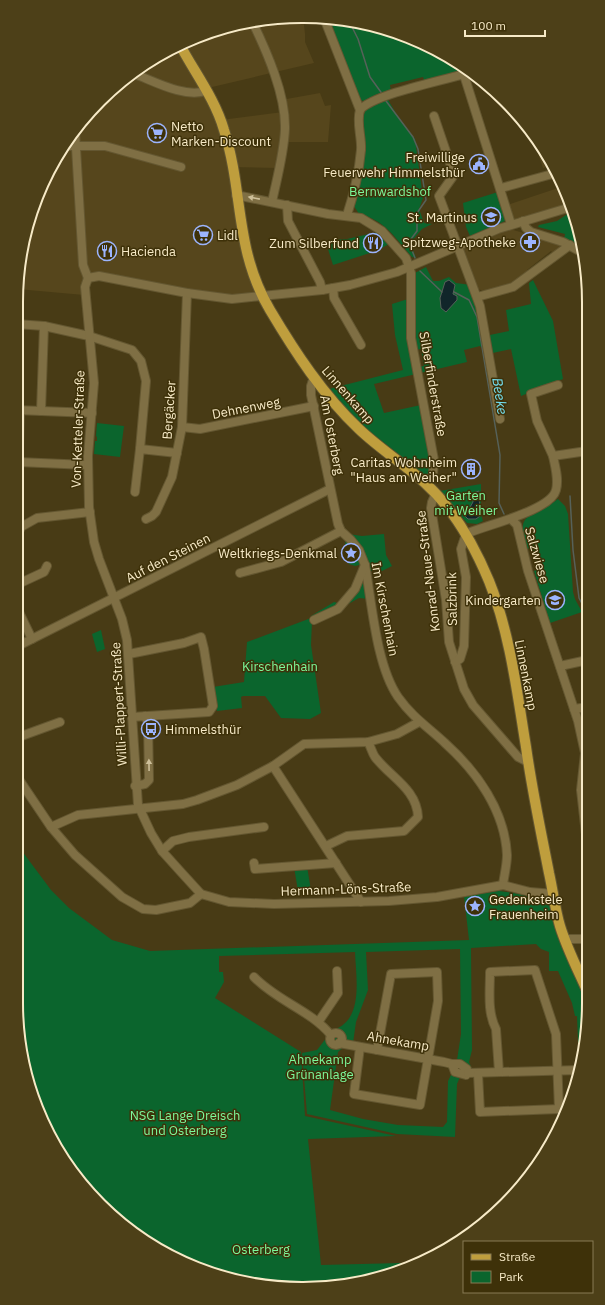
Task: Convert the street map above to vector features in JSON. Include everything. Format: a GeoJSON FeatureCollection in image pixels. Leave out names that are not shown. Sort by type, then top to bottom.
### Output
{"type":"FeatureCollection","features":[{"type":"Feature","properties":{"kind":"main road","name":"Linnenkamp"},"geometry":{"type":"LineString","coordinates":[[183,50],[206,91],[224,130],[248,262],[263,298],[314,377],[359,429],[426,483],[436,493],[466,534],[482,564],[498,606],[511,660],[528,762],[559,921],[582,979]]}},
{"type":"Feature","properties":{"kind":"street"},"geometry":{"type":"LineString","coordinates":[[326,24],[360,110],[359,123],[361,149],[357,176],[347,215]]}},
{"type":"Feature","properties":{"kind":"street"},"geometry":{"type":"LineString","coordinates":[[255,27],[271,65],[285,123],[284,142],[272,202]]}},
{"type":"Feature","properties":{"kind":"street"},"geometry":{"type":"LineString","coordinates":[[360,110],[369,103],[385,96],[464,74]]}},
{"type":"Feature","properties":{"kind":"street"},"geometry":{"type":"LineString","coordinates":[[139,76],[181,91],[196,94],[206,91]]}},
{"type":"Feature","properties":{"kind":"street"},"geometry":{"type":"LineString","coordinates":[[470,78],[511,224]]}},
{"type":"Feature","properties":{"kind":"street"},"geometry":{"type":"LineString","coordinates":[[434,116],[454,175],[439,196],[482,310],[500,419]]}},
{"type":"Feature","properties":{"kind":"street"},"geometry":{"type":"LineString","coordinates":[[75,140],[83,265],[88,278],[95,276],[104,277],[232,300],[263,298],[322,290],[371,280],[409,268],[511,224],[565,209]]}},
{"type":"Feature","properties":{"kind":"street"},"geometry":{"type":"LineString","coordinates":[[71,145],[105,146],[181,167]]}},
{"type":"Feature","properties":{"kind":"street"},"geometry":{"type":"LineString","coordinates":[[501,188],[551,174]]}},
{"type":"Feature","properties":{"kind":"street","name":"Silberfinderstraße"},"geometry":{"type":"LineString","coordinates":[[236,195],[328,214],[347,215],[361,218],[382,231],[406,258],[409,268],[411,338],[434,460],[433,475],[426,483]]}},
{"type":"Feature","properties":{"kind":"street"},"geometry":{"type":"LineString","coordinates":[[287,205],[288,222],[320,282],[322,290]]}},
{"type":"Feature","properties":{"kind":"street"},"geometry":{"type":"LineString","coordinates":[[523,221],[526,228],[531,232],[570,245],[577,249]]}},
{"type":"Feature","properties":{"kind":"street"},"geometry":{"type":"LineString","coordinates":[[477,297],[501,292],[513,287],[570,245]]}},
{"type":"Feature","properties":{"kind":"street","name":"Von-Ketteler-Straße"},"geometry":{"type":"LineString","coordinates":[[88,278],[84,287],[94,383],[87,465],[90,512],[99,559],[114,598]]}},
{"type":"Feature","properties":{"kind":"street"},"geometry":{"type":"LineString","coordinates":[[332,288],[334,298],[361,345]]}},
{"type":"Feature","properties":{"kind":"street","name":"Bergäcker"},"geometry":{"type":"LineString","coordinates":[[146,519],[156,512],[172,477],[182,427],[187,293]]}},
{"type":"Feature","properties":{"kind":"street"},"geometry":{"type":"LineString","coordinates":[[23,324],[44,326],[89,336],[132,350],[141,361],[146,381],[135,492]]}},
{"type":"Feature","properties":{"kind":"street"},"geometry":{"type":"LineString","coordinates":[[41,411],[44,326]]}},
{"type":"Feature","properties":{"kind":"street","name":"Am Osterberg"},"geometry":{"type":"LineString","coordinates":[[314,377],[311,388],[314,406],[330,490],[341,531]]}},
{"type":"Feature","properties":{"kind":"street"},"geometry":{"type":"LineString","coordinates":[[466,534],[478,528],[512,520],[549,500],[554,495],[556,489],[556,470],[553,456],[537,421],[531,394],[558,385]]}},
{"type":"Feature","properties":{"kind":"street","name":"Dehnenweg"},"geometry":{"type":"LineString","coordinates":[[182,427],[200,429],[314,406]]}},
{"type":"Feature","properties":{"kind":"street"},"geometry":{"type":"LineString","coordinates":[[23,410],[92,413]]}},
{"type":"Feature","properties":{"kind":"street"},"geometry":{"type":"LineString","coordinates":[[140,449],[177,453]]}},
{"type":"Feature","properties":{"kind":"street"},"geometry":{"type":"LineString","coordinates":[[553,456],[582,452]]}},
{"type":"Feature","properties":{"kind":"street"},"geometry":{"type":"LineString","coordinates":[[23,462],[87,465]]}},
{"type":"Feature","properties":{"kind":"street","name":"Auf den Steinen"},"geometry":{"type":"LineString","coordinates":[[23,644],[330,490]]}},
{"type":"Feature","properties":{"kind":"street","name":"Konrad-Naue-Straße"},"geometry":{"type":"LineString","coordinates":[[436,493],[432,502],[432,512],[446,600],[447,632],[464,689],[473,705],[518,757],[528,762]]}},
{"type":"Feature","properties":{"kind":"street"},"geometry":{"type":"LineString","coordinates":[[23,526],[37,518],[90,512]]}},
{"type":"Feature","properties":{"kind":"street","name":"Salzwiese"},"geometry":{"type":"LineString","coordinates":[[512,520],[517,525],[528,571],[582,736]]}},
{"type":"Feature","properties":{"kind":"street"},"geometry":{"type":"LineString","coordinates":[[240,573],[281,562],[341,531]]}},
{"type":"Feature","properties":{"kind":"street","name":"Im Kirschenhain"},"geometry":{"type":"LineString","coordinates":[[341,531],[359,550],[365,565],[383,663],[398,696],[419,722],[444,742],[467,764],[488,792],[504,833],[507,856],[503,885]]}},
{"type":"Feature","properties":{"kind":"street","name":"Salzbrink"},"geometry":{"type":"LineString","coordinates":[[455,662],[460,659],[464,646],[466,577],[461,549],[466,534]]}},
{"type":"Feature","properties":{"kind":"street"},"geometry":{"type":"LineString","coordinates":[[314,620],[338,609],[355,589],[365,565]]}},
{"type":"Feature","properties":{"kind":"street"},"geometry":{"type":"LineString","coordinates":[[23,582],[44,572],[47,566]]}},
{"type":"Feature","properties":{"kind":"street","name":"Willi-Plappert-Straße"},"geometry":{"type":"LineString","coordinates":[[114,598],[124,626],[129,654],[135,786],[138,807],[148,829],[162,851],[201,894]]}},
{"type":"Feature","properties":{"kind":"street"},"geometry":{"type":"LineString","coordinates":[[23,620],[32,639]]}},
{"type":"Feature","properties":{"kind":"street"},"geometry":{"type":"LineString","coordinates":[[129,654],[184,643],[201,637],[213,706],[209,712],[132,717]]}},
{"type":"Feature","properties":{"kind":"street"},"geometry":{"type":"LineString","coordinates":[[560,666],[582,661]]}},
{"type":"Feature","properties":{"kind":"street"},"geometry":{"type":"LineString","coordinates":[[574,709],[582,708]]}},
{"type":"Feature","properties":{"kind":"street","name":"Willi-Plappert-Straße"},"geometry":{"type":"LineString","coordinates":[[135,786],[146,783],[149,778],[148,723],[145,716]]}},
{"type":"Feature","properties":{"kind":"street"},"geometry":{"type":"LineString","coordinates":[[23,735],[60,722]]}},
{"type":"Feature","properties":{"kind":"street"},"geometry":{"type":"LineString","coordinates":[[51,827],[78,815],[138,807],[183,804],[237,784],[273,766],[304,744],[368,742],[397,734],[419,722]]}},
{"type":"Feature","properties":{"kind":"street"},"geometry":{"type":"LineString","coordinates":[[326,846],[347,836],[404,832],[410,828],[418,817],[418,807],[412,794],[375,756],[368,742]]}},
{"type":"Feature","properties":{"kind":"street"},"geometry":{"type":"LineString","coordinates":[[273,766],[361,902]]}},
{"type":"Feature","properties":{"kind":"street","name":"Salzwiese"},"geometry":{"type":"LineString","coordinates":[[582,784],[582,799]]}},
{"type":"Feature","properties":{"kind":"street"},"geometry":{"type":"LineString","coordinates":[[23,785],[51,827],[75,855],[122,897],[143,909],[156,910],[190,903],[201,894]]}},
{"type":"Feature","properties":{"kind":"street"},"geometry":{"type":"LineString","coordinates":[[162,851],[173,841],[190,837],[264,827]]}},
{"type":"Feature","properties":{"kind":"street"},"geometry":{"type":"LineString","coordinates":[[254,863],[255,869],[336,863]]}},
{"type":"Feature","properties":{"kind":"street","name":"Hermann-Löns-Straße"},"geometry":{"type":"LineString","coordinates":[[201,894],[229,902],[249,904],[361,902],[437,897],[503,885],[530,892],[554,894]]}},
{"type":"Feature","properties":{"kind":"street"},"geometry":{"type":"LineString","coordinates":[[565,939],[582,939]]}},
{"type":"Feature","properties":{"kind":"street"},"geometry":{"type":"LineString","coordinates":[[478,1074],[480,1112],[559,1110],[556,1034],[535,970],[490,972],[490,1004],[493,1023],[496,1029],[499,1072]]}},
{"type":"Feature","properties":{"kind":"street"},"geometry":{"type":"LineString","coordinates":[[319,1022],[338,993],[337,971]]}},
{"type":"Feature","properties":{"kind":"street"},"geometry":{"type":"LineString","coordinates":[[360,1047],[354,1094],[420,1105],[438,1001],[437,972],[391,974],[378,1050]]}},
{"type":"Feature","properties":{"kind":"street","name":"Ahnekamp"},"geometry":{"type":"LineString","coordinates":[[254,977],[266,990],[319,1022],[331,1035],[339,1034],[341,1038],[339,1043],[452,1064],[455,1072],[466,1075],[468,1072],[478,1074],[499,1072],[573,1071]]}},
{"type":"Feature","properties":{"kind":"shaded area"},"geometry":{"type":"Polygon","coordinates":[[[304,23],[305,42],[314,63],[212,87],[206,91],[221,120],[283,112],[281,100],[320,93],[325,106],[331,105],[328,142],[284,142],[279,168],[231,167],[259,295],[243,298],[86,278],[84,295],[24,290],[28,248],[44,196],[60,163],[92,118],[118,92],[147,70],[163,60],[196,44],[248,28],[266,25],[304,23]]]}},
{"type":"Feature","properties":{"kind":"shaded area"},"geometry":{"type":"Polygon","coordinates":[[[537,150],[547,167],[543,168],[537,150]]]}},
{"type":"Feature","properties":{"kind":"shaded area"},"geometry":{"type":"Polygon","coordinates":[[[557,188],[565,208],[512,223],[507,205],[557,188]]]}},
{"type":"Feature","properties":{"kind":"shaded area"},"geometry":{"type":"Polygon","coordinates":[[[510,229],[564,245],[554,254],[551,251],[527,270],[530,273],[513,283],[485,291],[477,289],[463,249],[490,236],[510,229]]]}},
{"type":"Feature","properties":{"kind":"green space"},"geometry":{"type":"Polygon","coordinates":[[[329,24],[357,28],[409,44],[442,60],[461,72],[425,83],[423,77],[390,85],[391,92],[377,94],[364,101],[359,100],[329,24]]]}},
{"type":"Feature","properties":{"kind":"green space","name":"Bernwardshof"},"geometry":{"type":"Polygon","coordinates":[[[387,98],[398,117],[415,139],[423,198],[419,209],[424,223],[432,224],[422,229],[410,243],[416,258],[412,257],[383,225],[359,214],[354,206],[364,154],[362,120],[366,109],[376,102],[387,98]]]}},
{"type":"Feature","properties":{"kind":"green space"},"geometry":{"type":"Polygon","coordinates":[[[498,192],[505,221],[470,236],[466,227],[463,203],[498,192]]]}},
{"type":"Feature","properties":{"kind":"green space"},"geometry":{"type":"Polygon","coordinates":[[[567,214],[576,245],[564,239],[565,234],[538,227],[539,225],[557,221],[567,214]]]}},
{"type":"Feature","properties":{"kind":"green space"},"geometry":{"type":"Polygon","coordinates":[[[378,232],[391,243],[376,251],[333,265],[328,249],[334,240],[347,239],[378,232]]]}},
{"type":"Feature","properties":{"kind":"green space"},"geometry":{"type":"Polygon","coordinates":[[[426,267],[433,281],[439,281],[449,277],[456,283],[471,285],[481,313],[485,336],[509,331],[506,310],[531,304],[529,283],[533,280],[553,321],[563,379],[521,396],[511,349],[488,354],[480,346],[464,350],[467,362],[374,384],[384,413],[421,405],[432,463],[430,474],[425,475],[359,423],[329,389],[403,370],[395,335],[392,304],[411,298],[411,338],[418,367],[424,366],[421,349],[415,350],[412,337],[415,273],[426,267]]]}},
{"type":"Feature","properties":{"kind":"green space"},"geometry":{"type":"Polygon","coordinates":[[[97,423],[124,426],[120,457],[94,454],[95,441],[97,441],[97,423]]]}},
{"type":"Feature","properties":{"kind":"green space","name":"Garten mit Weiher"},"geometry":{"type":"Polygon","coordinates":[[[481,484],[481,515],[483,521],[477,524],[467,523],[440,491],[481,484]]]}},
{"type":"Feature","properties":{"kind":"green space"},"geometry":{"type":"Polygon","coordinates":[[[558,499],[565,506],[568,514],[573,592],[582,612],[550,623],[534,571],[538,569],[532,547],[527,549],[523,528],[524,521],[528,517],[558,499]]]}},
{"type":"Feature","properties":{"kind":"green space"},"geometry":{"type":"Polygon","coordinates":[[[348,534],[362,536],[384,534],[386,555],[392,566],[382,571],[369,571],[363,564],[355,566],[349,564],[346,555],[345,538],[348,534]]]}},
{"type":"Feature","properties":{"kind":"green space"},"geometry":{"type":"Polygon","coordinates":[[[365,569],[370,599],[359,598],[341,608],[365,569]]]}},
{"type":"Feature","properties":{"kind":"green space","name":"Kirschenhain"},"geometry":{"type":"Polygon","coordinates":[[[334,602],[341,604],[312,620],[311,645],[321,713],[310,719],[281,718],[265,696],[243,696],[241,697],[242,708],[217,711],[213,687],[244,682],[247,642],[311,618],[311,616],[334,602]]]}},
{"type":"Feature","properties":{"kind":"green space"},"geometry":{"type":"Polygon","coordinates":[[[101,630],[105,649],[97,652],[92,634],[101,630]]]}},
{"type":"Feature","properties":{"kind":"green space","name":"NSG Lange Dreisch und Osterberg"},"geometry":{"type":"Polygon","coordinates":[[[23,852],[51,890],[69,908],[112,940],[150,951],[469,940],[464,896],[499,891],[547,898],[551,907],[557,935],[582,987],[578,1049],[577,1016],[575,1016],[572,1003],[558,971],[549,971],[549,952],[541,949],[536,944],[471,948],[472,1050],[469,1062],[472,1069],[469,1077],[460,1077],[457,1084],[455,1137],[397,1134],[307,1114],[302,1053],[317,1050],[327,1037],[328,1031],[340,1027],[348,1020],[356,999],[357,987],[355,952],[219,956],[219,972],[223,972],[224,982],[215,998],[301,1052],[305,1116],[396,1136],[308,1139],[321,1265],[401,1263],[357,1277],[339,1280],[302,1282],[266,1280],[248,1277],[196,1261],[163,1245],[118,1213],[92,1187],[70,1158],[52,1126],[38,1092],[28,1057],[25,1039],[23,1002],[23,852]],[[460,949],[366,952],[368,990],[356,1022],[353,1043],[344,1047],[338,1052],[330,1110],[363,1119],[398,1125],[443,1127],[447,1122],[448,1081],[452,1073],[448,1067],[451,1060],[457,1060],[461,1034],[460,949]]]}},
{"type":"Feature","properties":{"kind":"green space"},"geometry":{"type":"Polygon","coordinates":[[[307,866],[311,891],[298,891],[294,867],[307,866]]]}},
{"type":"Feature","properties":{"kind":"water"},"geometry":{"type":"Polygon","coordinates":[[[449,280],[455,285],[453,294],[457,296],[457,300],[446,312],[441,308],[440,298],[445,282],[449,280]]]}},
{"type":"Feature","properties":{"kind":"water"},"geometry":{"type":"Polygon","coordinates":[[[479,491],[480,516],[476,519],[468,519],[465,516],[473,502],[473,493],[479,491]]]}},
{"type":"Feature","properties":{"kind":"waterway","name":"Beeke"},"geometry":{"type":"LineString","coordinates":[[352,27],[358,39],[370,77],[383,95]]}},
{"type":"Feature","properties":{"kind":"waterway","name":"Beeke"},"geometry":{"type":"LineString","coordinates":[[386,101],[413,137],[418,149],[426,200],[417,213],[417,231],[411,239],[410,245],[415,258]]}},
{"type":"Feature","properties":{"kind":"waterway","name":"Beeke"},"geometry":{"type":"LineString","coordinates":[[420,271],[442,292]]}},
{"type":"Feature","properties":{"kind":"waterway","name":"Beeke"},"geometry":{"type":"LineString","coordinates":[[454,292],[469,300],[477,317],[500,455],[499,503],[504,514]]}},
{"type":"Feature","properties":{"kind":"waterway"},"geometry":{"type":"LineString","coordinates":[[570,496],[573,550],[579,598],[582,604]]}},
{"type":"Feature","properties":{"kind":"place","name":"Netto Marken-Discount"},"geometry":{"type":"Point","coordinates":[157,133]}},
{"type":"Feature","properties":{"kind":"place","name":"Freiwillige Feuerwehr Himmelsthür"},"geometry":{"type":"Point","coordinates":[479,164]}},
{"type":"Feature","properties":{"kind":"place","name":"St. Martinus"},"geometry":{"type":"Point","coordinates":[491,217]}},
{"type":"Feature","properties":{"kind":"place","name":"Lidl"},"geometry":{"type":"Point","coordinates":[203,235]}},
{"type":"Feature","properties":{"kind":"place","name":"Spitzweg-Apotheke"},"geometry":{"type":"Point","coordinates":[530,242]}},
{"type":"Feature","properties":{"kind":"place","name":"Zum Silberfund"},"geometry":{"type":"Point","coordinates":[373,243]}},
{"type":"Feature","properties":{"kind":"place","name":"Hacienda"},"geometry":{"type":"Point","coordinates":[107,251]}},
{"type":"Feature","properties":{"kind":"place","name":"Caritas Wohnheim \"Haus am Weiher\""},"geometry":{"type":"Point","coordinates":[471,469]}},
{"type":"Feature","properties":{"kind":"place","name":"Weltkriegs-Denkmal"},"geometry":{"type":"Point","coordinates":[351,553]}},
{"type":"Feature","properties":{"kind":"place","name":"Kindergarten"},"geometry":{"type":"Point","coordinates":[555,600]}},
{"type":"Feature","properties":{"kind":"place","name":"Himmelsthür"},"geometry":{"type":"Point","coordinates":[151,729]}},
{"type":"Feature","properties":{"kind":"place","name":"Gedenkstele Frauenheim"},"geometry":{"type":"Point","coordinates":[475,906]}},
{"type":"Feature","properties":{"kind":"park label","name":"Ahnekamp Grünanlage"},"geometry":{"type":"Point","coordinates":[320,1066]}},
{"type":"Feature","properties":{"kind":"park label","name":"Osterberg"},"geometry":{"type":"Point","coordinates":[261,1249]}}]}
